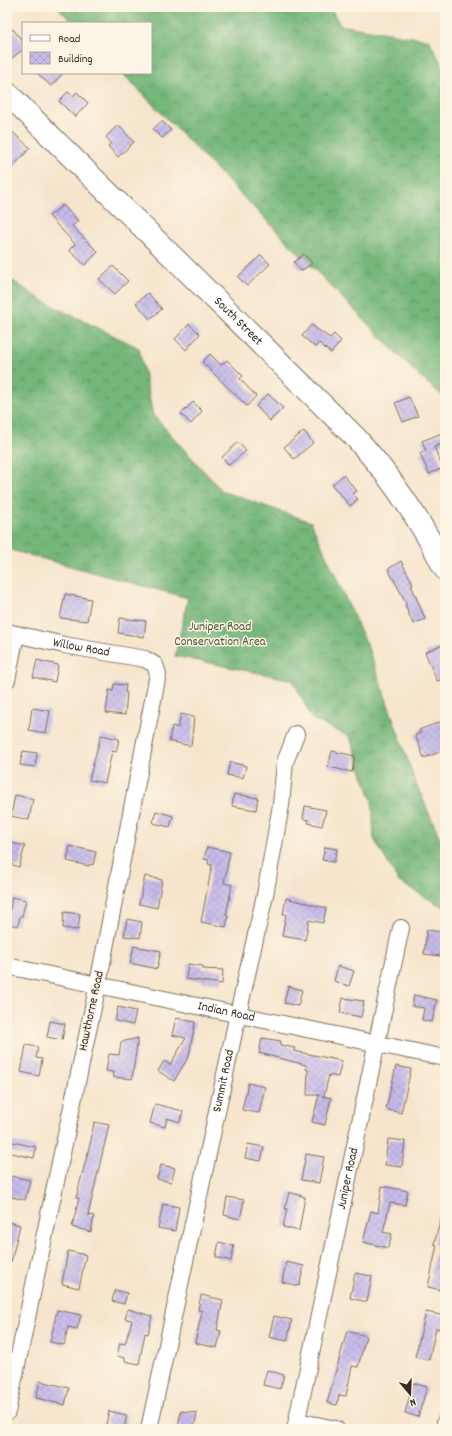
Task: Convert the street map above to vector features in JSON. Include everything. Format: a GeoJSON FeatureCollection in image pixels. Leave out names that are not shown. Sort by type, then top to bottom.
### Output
{"type":"FeatureCollection","features":[{"type":"Feature","properties":{"kind":"main road","name":"South Street"},"geometry":{"type":"LineString","coordinates":[[7,93],[356,438],[376,461],[406,501],[445,569]]}},
{"type":"Feature","properties":{"kind":"street","name":"Willow Road"},"geometry":{"type":"LineString","coordinates":[[12,633],[77,647],[145,659],[155,665]]}},
{"type":"Feature","properties":{"kind":"street"},"geometry":{"type":"LineString","coordinates":[[7,680],[12,633]]}},
{"type":"Feature","properties":{"kind":"street","name":"Hawthorne Road"},"geometry":{"type":"LineString","coordinates":[[7,1412],[13,1356],[98,984],[158,677],[155,665]]}},
{"type":"Feature","properties":{"kind":"street","name":"Summit Road"},"geometry":{"type":"LineString","coordinates":[[149,1429],[238,1014],[265,896],[281,805],[285,762],[296,734]]}},
{"type":"Feature","properties":{"kind":"street","name":"Juniper Road"},"geometry":{"type":"LineString","coordinates":[[296,1425],[378,1043],[401,928]]}},
{"type":"Feature","properties":{"kind":"street","name":"Indian Road"},"geometry":{"type":"LineString","coordinates":[[7,966],[445,1058]]}},
{"type":"Feature","properties":{"kind":"street"},"geometry":{"type":"LineString","coordinates":[[444,1429],[445,1422]]}},
{"type":"Feature","properties":{"kind":"street"},"geometry":{"type":"LineString","coordinates":[[296,1425],[336,1429]]}},
{"type":"Feature","properties":{"kind":"green space"},"geometry":{"type":"Polygon","coordinates":[[[61,7],[330,7],[340,25],[429,40],[445,70],[445,398],[416,373],[123,74],[152,74],[152,22],[72,22],[59,9],[61,7]]]}},
{"type":"Feature","properties":{"kind":"green space","name":"Juniper Road Conservation Area"},"geometry":{"type":"Polygon","coordinates":[[[7,277],[45,302],[139,348],[153,415],[222,491],[311,522],[369,650],[415,781],[445,850],[445,908],[399,882],[374,839],[372,801],[350,737],[312,719],[293,680],[175,656],[188,598],[7,549],[7,277]]]}},
{"type":"Feature","properties":{"kind":"building"},"geometry":{"type":"Polygon","coordinates":[[[13,29],[22,41],[22,50],[11,59],[7,53],[7,34],[13,29]]]}},
{"type":"Feature","properties":{"kind":"building"},"geometry":{"type":"Polygon","coordinates":[[[38,74],[62,74],[51,86],[38,74]]]}},
{"type":"Feature","properties":{"kind":"building"},"geometry":{"type":"Polygon","coordinates":[[[68,92],[73,96],[77,92],[88,103],[75,117],[59,101],[68,92]]]}},
{"type":"Feature","properties":{"kind":"building"},"geometry":{"type":"Polygon","coordinates":[[[162,121],[171,130],[162,138],[153,129],[162,121]]]}},
{"type":"Feature","properties":{"kind":"building"},"geometry":{"type":"Polygon","coordinates":[[[118,125],[134,142],[118,157],[108,146],[111,143],[106,137],[118,125]]]}},
{"type":"Feature","properties":{"kind":"building"},"geometry":{"type":"Polygon","coordinates":[[[7,127],[30,148],[13,167],[7,161],[7,127]]]}},
{"type":"Feature","properties":{"kind":"building"},"geometry":{"type":"Polygon","coordinates":[[[63,205],[78,221],[72,226],[98,252],[85,265],[69,250],[75,244],[49,216],[63,205]]]}},
{"type":"Feature","properties":{"kind":"building"},"geometry":{"type":"Polygon","coordinates":[[[304,254],[312,263],[301,271],[294,262],[304,254]]]}},
{"type":"Feature","properties":{"kind":"building"},"geometry":{"type":"Polygon","coordinates":[[[261,255],[270,264],[247,286],[238,277],[261,255]]]}},
{"type":"Feature","properties":{"kind":"building"},"geometry":{"type":"Polygon","coordinates":[[[113,266],[128,281],[115,294],[99,279],[113,266]]]}},
{"type":"Feature","properties":{"kind":"building"},"geometry":{"type":"Polygon","coordinates":[[[148,293],[162,309],[150,319],[136,303],[148,293]]]}},
{"type":"Feature","properties":{"kind":"building"},"geometry":{"type":"Polygon","coordinates":[[[189,324],[200,334],[186,350],[175,339],[189,324]]]}},
{"type":"Feature","properties":{"kind":"building"},"geometry":{"type":"Polygon","coordinates":[[[311,325],[330,338],[334,334],[341,341],[331,353],[319,343],[315,347],[302,336],[311,325]]]}},
{"type":"Feature","properties":{"kind":"building"},"geometry":{"type":"Polygon","coordinates":[[[210,354],[221,365],[227,360],[243,376],[240,379],[256,396],[247,406],[202,362],[210,354]]]}},
{"type":"Feature","properties":{"kind":"building"},"geometry":{"type":"Polygon","coordinates":[[[268,394],[283,408],[270,421],[256,406],[268,394]]]}},
{"type":"Feature","properties":{"kind":"building"},"geometry":{"type":"Polygon","coordinates":[[[409,397],[418,416],[403,422],[395,403],[409,397]]]}},
{"type":"Feature","properties":{"kind":"building"},"geometry":{"type":"Polygon","coordinates":[[[193,402],[202,411],[191,424],[181,414],[193,402]]]}},
{"type":"Feature","properties":{"kind":"building"},"geometry":{"type":"Polygon","coordinates":[[[304,431],[313,443],[294,459],[284,447],[304,431]]]}},
{"type":"Feature","properties":{"kind":"building"},"geometry":{"type":"Polygon","coordinates":[[[442,433],[445,443],[434,447],[443,468],[429,474],[420,453],[426,451],[422,441],[442,433]]]}},
{"type":"Feature","properties":{"kind":"building"},"geometry":{"type":"Polygon","coordinates":[[[238,442],[246,451],[229,465],[222,457],[238,442]]]}},
{"type":"Feature","properties":{"kind":"building"},"geometry":{"type":"Polygon","coordinates":[[[343,475],[357,491],[353,494],[358,499],[350,506],[332,485],[343,475]]]}},
{"type":"Feature","properties":{"kind":"building"},"geometry":{"type":"Polygon","coordinates":[[[401,561],[413,584],[411,585],[425,619],[413,624],[405,605],[407,604],[388,569],[401,561]]]}},
{"type":"Feature","properties":{"kind":"building"},"geometry":{"type":"Polygon","coordinates":[[[65,594],[91,599],[87,621],[60,618],[65,594]]]}},
{"type":"Feature","properties":{"kind":"building"},"geometry":{"type":"Polygon","coordinates":[[[120,618],[146,621],[144,637],[118,633],[120,618]]]}},
{"type":"Feature","properties":{"kind":"building"},"geometry":{"type":"Polygon","coordinates":[[[445,644],[445,678],[437,681],[425,652],[445,644]]]}},
{"type":"Feature","properties":{"kind":"building"},"geometry":{"type":"Polygon","coordinates":[[[37,660],[58,665],[55,682],[33,677],[37,660]]]}},
{"type":"Feature","properties":{"kind":"building"},"geometry":{"type":"Polygon","coordinates":[[[114,684],[126,685],[125,692],[127,693],[125,715],[106,713],[109,690],[113,691],[114,684]]]}},
{"type":"Feature","properties":{"kind":"building"},"geometry":{"type":"Polygon","coordinates":[[[32,708],[50,711],[46,733],[29,730],[32,708]]]}},
{"type":"Feature","properties":{"kind":"building"},"geometry":{"type":"Polygon","coordinates":[[[181,714],[194,717],[191,746],[169,741],[172,726],[178,728],[181,714]]]}},
{"type":"Feature","properties":{"kind":"building"},"geometry":{"type":"Polygon","coordinates":[[[445,720],[445,750],[424,758],[415,735],[421,733],[419,730],[445,720]]]}},
{"type":"Feature","properties":{"kind":"building"},"geometry":{"type":"Polygon","coordinates":[[[101,735],[119,739],[116,752],[112,751],[105,783],[89,780],[101,735]]]}},
{"type":"Feature","properties":{"kind":"building"},"geometry":{"type":"Polygon","coordinates":[[[23,751],[37,753],[35,767],[20,765],[23,751]]]}},
{"type":"Feature","properties":{"kind":"building"},"geometry":{"type":"Polygon","coordinates":[[[332,751],[355,756],[352,772],[328,767],[332,751]]]}},
{"type":"Feature","properties":{"kind":"building"},"geometry":{"type":"Polygon","coordinates":[[[230,762],[246,766],[243,778],[227,775],[230,762]]]}},
{"type":"Feature","properties":{"kind":"building"},"geometry":{"type":"Polygon","coordinates":[[[234,794],[258,798],[256,810],[232,806],[234,794]]]}},
{"type":"Feature","properties":{"kind":"building"},"geometry":{"type":"Polygon","coordinates":[[[15,795],[33,799],[29,820],[11,816],[15,795]]]}},
{"type":"Feature","properties":{"kind":"building"},"geometry":{"type":"Polygon","coordinates":[[[305,806],[326,810],[322,826],[308,823],[309,820],[303,819],[305,806]]]}},
{"type":"Feature","properties":{"kind":"building"},"geometry":{"type":"Polygon","coordinates":[[[156,811],[173,816],[170,827],[153,823],[156,811]]]}},
{"type":"Feature","properties":{"kind":"building"},"geometry":{"type":"Polygon","coordinates":[[[7,842],[25,846],[19,867],[7,863],[7,842]]]}},
{"type":"Feature","properties":{"kind":"building"},"geometry":{"type":"Polygon","coordinates":[[[70,846],[96,852],[93,865],[90,864],[89,866],[67,861],[70,846]]]}},
{"type":"Feature","properties":{"kind":"building"},"geometry":{"type":"Polygon","coordinates":[[[207,847],[230,852],[224,883],[232,885],[226,915],[228,916],[226,927],[201,922],[212,865],[208,864],[209,860],[204,859],[207,847]]]}},
{"type":"Feature","properties":{"kind":"building"},"geometry":{"type":"Polygon","coordinates":[[[325,847],[337,849],[334,862],[322,860],[325,847]]]}},
{"type":"Feature","properties":{"kind":"building"},"geometry":{"type":"Polygon","coordinates":[[[145,876],[162,880],[157,908],[139,904],[145,876]]]}},
{"type":"Feature","properties":{"kind":"building"},"geometry":{"type":"Polygon","coordinates":[[[12,897],[26,900],[18,926],[7,924],[7,909],[10,909],[12,897]]]}},
{"type":"Feature","properties":{"kind":"building"},"geometry":{"type":"Polygon","coordinates":[[[286,898],[326,908],[323,923],[309,920],[305,940],[282,936],[286,914],[283,914],[286,898]]]}},
{"type":"Feature","properties":{"kind":"building"},"geometry":{"type":"Polygon","coordinates":[[[64,912],[80,914],[78,930],[63,928],[64,912]]]}},
{"type":"Feature","properties":{"kind":"building"},"geometry":{"type":"Polygon","coordinates":[[[127,919],[142,922],[140,938],[124,936],[127,919]]]}},
{"type":"Feature","properties":{"kind":"building"},"geometry":{"type":"Polygon","coordinates":[[[427,930],[444,932],[441,956],[424,954],[427,930]]]}},
{"type":"Feature","properties":{"kind":"building"},"geometry":{"type":"Polygon","coordinates":[[[134,946],[161,951],[157,969],[130,963],[134,946]]]}},
{"type":"Feature","properties":{"kind":"building"},"geometry":{"type":"Polygon","coordinates":[[[188,964],[203,966],[203,969],[223,970],[222,984],[186,979],[188,964]]]}},
{"type":"Feature","properties":{"kind":"building"},"geometry":{"type":"Polygon","coordinates":[[[338,966],[354,971],[349,986],[334,981],[338,966]]]}},
{"type":"Feature","properties":{"kind":"building"},"geometry":{"type":"Polygon","coordinates":[[[288,986],[302,990],[298,1006],[284,1003],[288,986]]]}},
{"type":"Feature","properties":{"kind":"building"},"geometry":{"type":"Polygon","coordinates":[[[414,995],[437,1000],[432,1022],[422,1020],[424,1008],[412,1006],[414,995]]]}},
{"type":"Feature","properties":{"kind":"building"},"geometry":{"type":"Polygon","coordinates":[[[343,998],[364,1001],[361,1017],[340,1013],[343,998]]]}},
{"type":"Feature","properties":{"kind":"building"},"geometry":{"type":"Polygon","coordinates":[[[118,1007],[136,1011],[133,1025],[115,1021],[118,1007]]]}},
{"type":"Feature","properties":{"kind":"building"},"geometry":{"type":"Polygon","coordinates":[[[176,1018],[195,1022],[189,1056],[174,1081],[158,1071],[164,1061],[170,1065],[186,1038],[172,1035],[176,1018]]]}},
{"type":"Feature","properties":{"kind":"building"},"geometry":{"type":"Polygon","coordinates":[[[50,1021],[65,1024],[62,1040],[47,1037],[50,1021]]]}},
{"type":"Feature","properties":{"kind":"building"},"geometry":{"type":"Polygon","coordinates":[[[138,1038],[132,1079],[113,1077],[114,1072],[106,1071],[109,1054],[119,1055],[121,1042],[138,1038]]]}},
{"type":"Feature","properties":{"kind":"building"},"geometry":{"type":"Polygon","coordinates":[[[262,1038],[281,1041],[280,1045],[295,1048],[294,1051],[342,1061],[338,1077],[329,1075],[324,1096],[322,1096],[331,1098],[325,1125],[312,1122],[319,1095],[307,1095],[308,1070],[306,1069],[306,1065],[259,1053],[262,1038]]]}},
{"type":"Feature","properties":{"kind":"building"},"geometry":{"type":"Polygon","coordinates":[[[26,1045],[38,1047],[36,1058],[42,1059],[39,1076],[21,1072],[26,1045]]]}},
{"type":"Feature","properties":{"kind":"building"},"geometry":{"type":"Polygon","coordinates":[[[396,1066],[411,1069],[401,1113],[386,1109],[396,1066]]]}},
{"type":"Feature","properties":{"kind":"building"},"geometry":{"type":"Polygon","coordinates":[[[248,1083],[265,1087],[259,1113],[242,1110],[248,1083]]]}},
{"type":"Feature","properties":{"kind":"building"},"geometry":{"type":"Polygon","coordinates":[[[155,1104],[183,1111],[180,1122],[167,1118],[165,1127],[150,1123],[155,1104]]]}},
{"type":"Feature","properties":{"kind":"building"},"geometry":{"type":"Polygon","coordinates":[[[94,1122],[109,1125],[88,1215],[94,1216],[91,1232],[72,1227],[79,1198],[76,1198],[91,1140],[94,1122]]]}},
{"type":"Feature","properties":{"kind":"building"},"geometry":{"type":"Polygon","coordinates":[[[388,1139],[405,1141],[402,1167],[385,1165],[388,1139]]]}},
{"type":"Feature","properties":{"kind":"building"},"geometry":{"type":"Polygon","coordinates":[[[8,1141],[36,1147],[34,1158],[7,1152],[8,1141]]]}},
{"type":"Feature","properties":{"kind":"building"},"geometry":{"type":"Polygon","coordinates":[[[248,1144],[264,1147],[261,1161],[245,1158],[248,1144]]]}},
{"type":"Feature","properties":{"kind":"building"},"geometry":{"type":"Polygon","coordinates":[[[306,1154],[324,1157],[319,1183],[301,1180],[306,1154]]]}},
{"type":"Feature","properties":{"kind":"building"},"geometry":{"type":"Polygon","coordinates":[[[161,1165],[175,1168],[171,1182],[157,1179],[161,1165]]]}},
{"type":"Feature","properties":{"kind":"building"},"geometry":{"type":"Polygon","coordinates":[[[11,1176],[30,1180],[25,1200],[7,1196],[11,1176]]]}},
{"type":"Feature","properties":{"kind":"building"},"geometry":{"type":"Polygon","coordinates":[[[382,1186],[408,1191],[405,1205],[390,1203],[383,1232],[392,1234],[388,1248],[363,1242],[371,1211],[378,1213],[382,1186]]]}},
{"type":"Feature","properties":{"kind":"building"},"geometry":{"type":"Polygon","coordinates":[[[289,1192],[305,1197],[299,1231],[283,1227],[289,1192]]]}},
{"type":"Feature","properties":{"kind":"building"},"geometry":{"type":"Polygon","coordinates":[[[227,1197],[244,1200],[240,1219],[224,1215],[227,1197]]]}},
{"type":"Feature","properties":{"kind":"building"},"geometry":{"type":"Polygon","coordinates":[[[163,1204],[179,1207],[175,1231],[158,1228],[163,1204]]]}},
{"type":"Feature","properties":{"kind":"building"},"geometry":{"type":"Polygon","coordinates":[[[442,1215],[445,1216],[445,1291],[428,1287],[437,1245],[434,1244],[442,1215]]]}},
{"type":"Feature","properties":{"kind":"building"},"geometry":{"type":"Polygon","coordinates":[[[7,1222],[20,1225],[11,1262],[7,1262],[7,1222]]]}},
{"type":"Feature","properties":{"kind":"building"},"geometry":{"type":"Polygon","coordinates":[[[219,1242],[234,1246],[231,1261],[216,1257],[219,1242]]]}},
{"type":"Feature","properties":{"kind":"building"},"geometry":{"type":"Polygon","coordinates":[[[68,1251],[86,1255],[79,1288],[62,1284],[68,1251]]]}},
{"type":"Feature","properties":{"kind":"building"},"geometry":{"type":"Polygon","coordinates":[[[286,1262],[304,1266],[299,1286],[282,1282],[286,1262]]]}},
{"type":"Feature","properties":{"kind":"building"},"geometry":{"type":"Polygon","coordinates":[[[355,1273],[372,1276],[367,1302],[350,1298],[355,1273]]]}},
{"type":"Feature","properties":{"kind":"building"},"geometry":{"type":"Polygon","coordinates":[[[115,1290],[127,1293],[124,1304],[112,1301],[115,1290]]]}},
{"type":"Feature","properties":{"kind":"building"},"geometry":{"type":"Polygon","coordinates":[[[201,1295],[223,1300],[217,1330],[221,1331],[217,1348],[195,1343],[202,1311],[198,1310],[201,1295]]]}},
{"type":"Feature","properties":{"kind":"building"},"geometry":{"type":"Polygon","coordinates":[[[128,1309],[152,1316],[148,1334],[145,1333],[139,1364],[125,1361],[125,1358],[117,1356],[120,1343],[125,1344],[132,1320],[125,1319],[128,1309]]]}},
{"type":"Feature","properties":{"kind":"building"},"geometry":{"type":"Polygon","coordinates":[[[57,1310],[81,1315],[77,1329],[68,1327],[64,1345],[50,1342],[57,1310]]]}},
{"type":"Feature","properties":{"kind":"building"},"geometry":{"type":"Polygon","coordinates":[[[426,1312],[445,1316],[445,1330],[436,1328],[429,1360],[415,1357],[426,1312]]]}},
{"type":"Feature","properties":{"kind":"building"},"geometry":{"type":"Polygon","coordinates":[[[274,1316],[292,1320],[287,1341],[269,1337],[274,1316]]]}},
{"type":"Feature","properties":{"kind":"building"},"geometry":{"type":"Polygon","coordinates":[[[347,1331],[366,1336],[358,1367],[352,1366],[346,1396],[339,1395],[337,1405],[327,1403],[347,1331]]]}},
{"type":"Feature","properties":{"kind":"building"},"geometry":{"type":"Polygon","coordinates":[[[267,1370],[284,1375],[280,1389],[263,1385],[267,1370]]]}},
{"type":"Feature","properties":{"kind":"building"},"geometry":{"type":"Polygon","coordinates":[[[40,1381],[69,1388],[65,1405],[36,1398],[40,1381]]]}},
{"type":"Feature","properties":{"kind":"building"},"geometry":{"type":"Polygon","coordinates":[[[413,1383],[427,1387],[418,1417],[405,1413],[413,1383]]]}},
{"type":"Feature","properties":{"kind":"building"},"geometry":{"type":"Polygon","coordinates":[[[109,1411],[127,1415],[124,1429],[105,1429],[109,1411]]]}},
{"type":"Feature","properties":{"kind":"building"},"geometry":{"type":"Polygon","coordinates":[[[181,1411],[197,1413],[194,1429],[178,1427],[181,1411]]]}}]}
